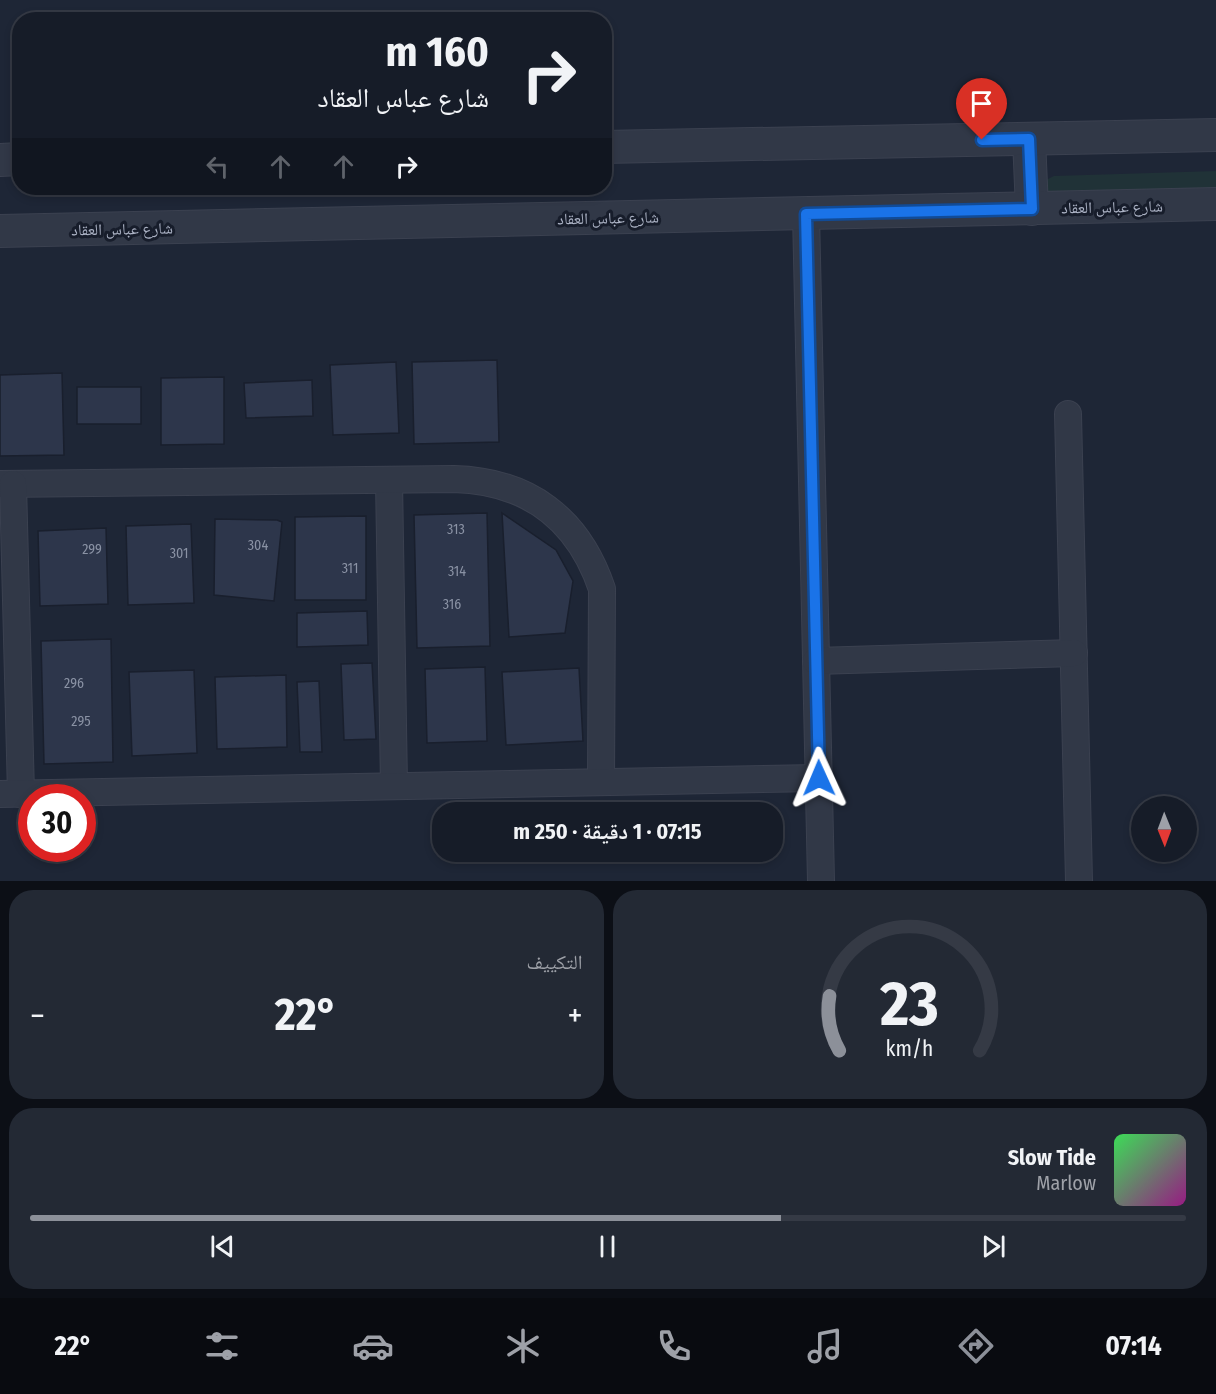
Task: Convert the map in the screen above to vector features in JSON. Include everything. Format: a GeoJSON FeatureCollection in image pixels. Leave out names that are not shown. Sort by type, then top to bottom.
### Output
{"type":"FeatureCollection","features":[{"type":"Feature","properties":{"kind":"street"},"geometry":{"type":"LineString","coordinates":[[612,147],[1216,135]]}},
{"type":"Feature","properties":{"kind":"street"},"geometry":{"type":"LineString","coordinates":[[1029,139],[1032,209]]}},
{"type":"Feature","properties":{"kind":"street","name":"شارع عباس العقاد"},"geometry":{"type":"LineString","coordinates":[[0,231],[1216,204]]}},
{"type":"Feature","properties":{"kind":"street"},"geometry":{"type":"LineString","coordinates":[[806,214],[821,881]]}},
{"type":"Feature","properties":{"kind":"street"},"geometry":{"type":"LineString","coordinates":[[1068,414],[1079,881]]}},
{"type":"Feature","properties":{"kind":"street"},"geometry":{"type":"LineString","coordinates":[[389,480],[394,786]]}},
{"type":"Feature","properties":{"kind":"street"},"geometry":{"type":"LineString","coordinates":[[601,782],[602,589],[586,551],[574,534],[560,519],[528,496],[492,483],[463,480],[7,484],[11,794],[819,778]]}},
{"type":"Feature","properties":{"kind":"street"},"geometry":{"type":"LineString","coordinates":[[816,661],[1074,653]]}},
{"type":"Feature","properties":{"kind":"shaded area"},"geometry":{"type":"Polygon","coordinates":[[[1216,171],[1216,192],[1050,196],[1044,184],[1054,176],[1216,171]]]}},
{"type":"Feature","properties":{"kind":"building"},"geometry":{"type":"Polygon","coordinates":[[[497,360],[499,442],[414,444],[412,362],[497,360]]]}},
{"type":"Feature","properties":{"kind":"building"},"geometry":{"type":"Polygon","coordinates":[[[396,362],[399,433],[333,435],[330,365],[396,362]]]}},
{"type":"Feature","properties":{"kind":"building"},"geometry":{"type":"Polygon","coordinates":[[[62,373],[64,455],[0,456],[0,375],[62,373]]]}},
{"type":"Feature","properties":{"kind":"building"},"geometry":{"type":"Polygon","coordinates":[[[224,377],[224,444],[161,445],[161,378],[224,377]]]}},
{"type":"Feature","properties":{"kind":"building"},"geometry":{"type":"Polygon","coordinates":[[[312,380],[313,416],[246,418],[244,383],[312,380]]]}},
{"type":"Feature","properties":{"kind":"building"},"geometry":{"type":"Polygon","coordinates":[[[77,387],[141,387],[141,424],[77,424],[77,387]]]}},
{"type":"Feature","properties":{"kind":"building"},"geometry":{"type":"Polygon","coordinates":[[[487,513],[490,646],[417,648],[414,515],[487,513]]]}},
{"type":"Feature","properties":{"kind":"building"},"geometry":{"type":"Polygon","coordinates":[[[502,513],[556,550],[573,581],[565,633],[509,637],[502,513]]]}},
{"type":"Feature","properties":{"kind":"building"},"geometry":{"type":"Polygon","coordinates":[[[366,516],[366,600],[295,600],[295,517],[366,516]]]}},
{"type":"Feature","properties":{"kind":"building"},"geometry":{"type":"Polygon","coordinates":[[[215,519],[282,522],[274,601],[214,595],[215,519]]]}},
{"type":"Feature","properties":{"kind":"building"},"geometry":{"type":"Polygon","coordinates":[[[191,524],[194,603],[128,605],[126,526],[191,524]]]}},
{"type":"Feature","properties":{"kind":"building"},"geometry":{"type":"Polygon","coordinates":[[[106,528],[108,604],[40,606],[38,531],[106,528]]]}},
{"type":"Feature","properties":{"kind":"building"},"geometry":{"type":"Polygon","coordinates":[[[367,611],[368,645],[297,647],[297,613],[367,611]]]}},
{"type":"Feature","properties":{"kind":"building"},"geometry":{"type":"Polygon","coordinates":[[[111,639],[113,762],[44,764],[41,641],[111,639]]]}},
{"type":"Feature","properties":{"kind":"building"},"geometry":{"type":"Polygon","coordinates":[[[372,663],[376,739],[344,740],[341,664],[372,663]]]}},
{"type":"Feature","properties":{"kind":"building"},"geometry":{"type":"Polygon","coordinates":[[[485,667],[487,741],[427,743],[425,669],[485,667]]]}},
{"type":"Feature","properties":{"kind":"building"},"geometry":{"type":"Polygon","coordinates":[[[579,668],[583,741],[506,745],[502,672],[579,668]]]}},
{"type":"Feature","properties":{"kind":"building"},"geometry":{"type":"Polygon","coordinates":[[[194,670],[197,753],[132,756],[129,672],[194,670]]]}},
{"type":"Feature","properties":{"kind":"building"},"geometry":{"type":"Polygon","coordinates":[[[286,675],[287,747],[217,749],[215,677],[286,675]]]}},
{"type":"Feature","properties":{"kind":"building"},"geometry":{"type":"Polygon","coordinates":[[[319,681],[322,752],[300,752],[297,682],[319,681]]]}},
{"type":"Feature","properties":{"kind":"route"},"geometry":{"type":"LineString","coordinates":[[819,778],[806,214],[1032,209],[1029,139],[982,140]]}}]}
